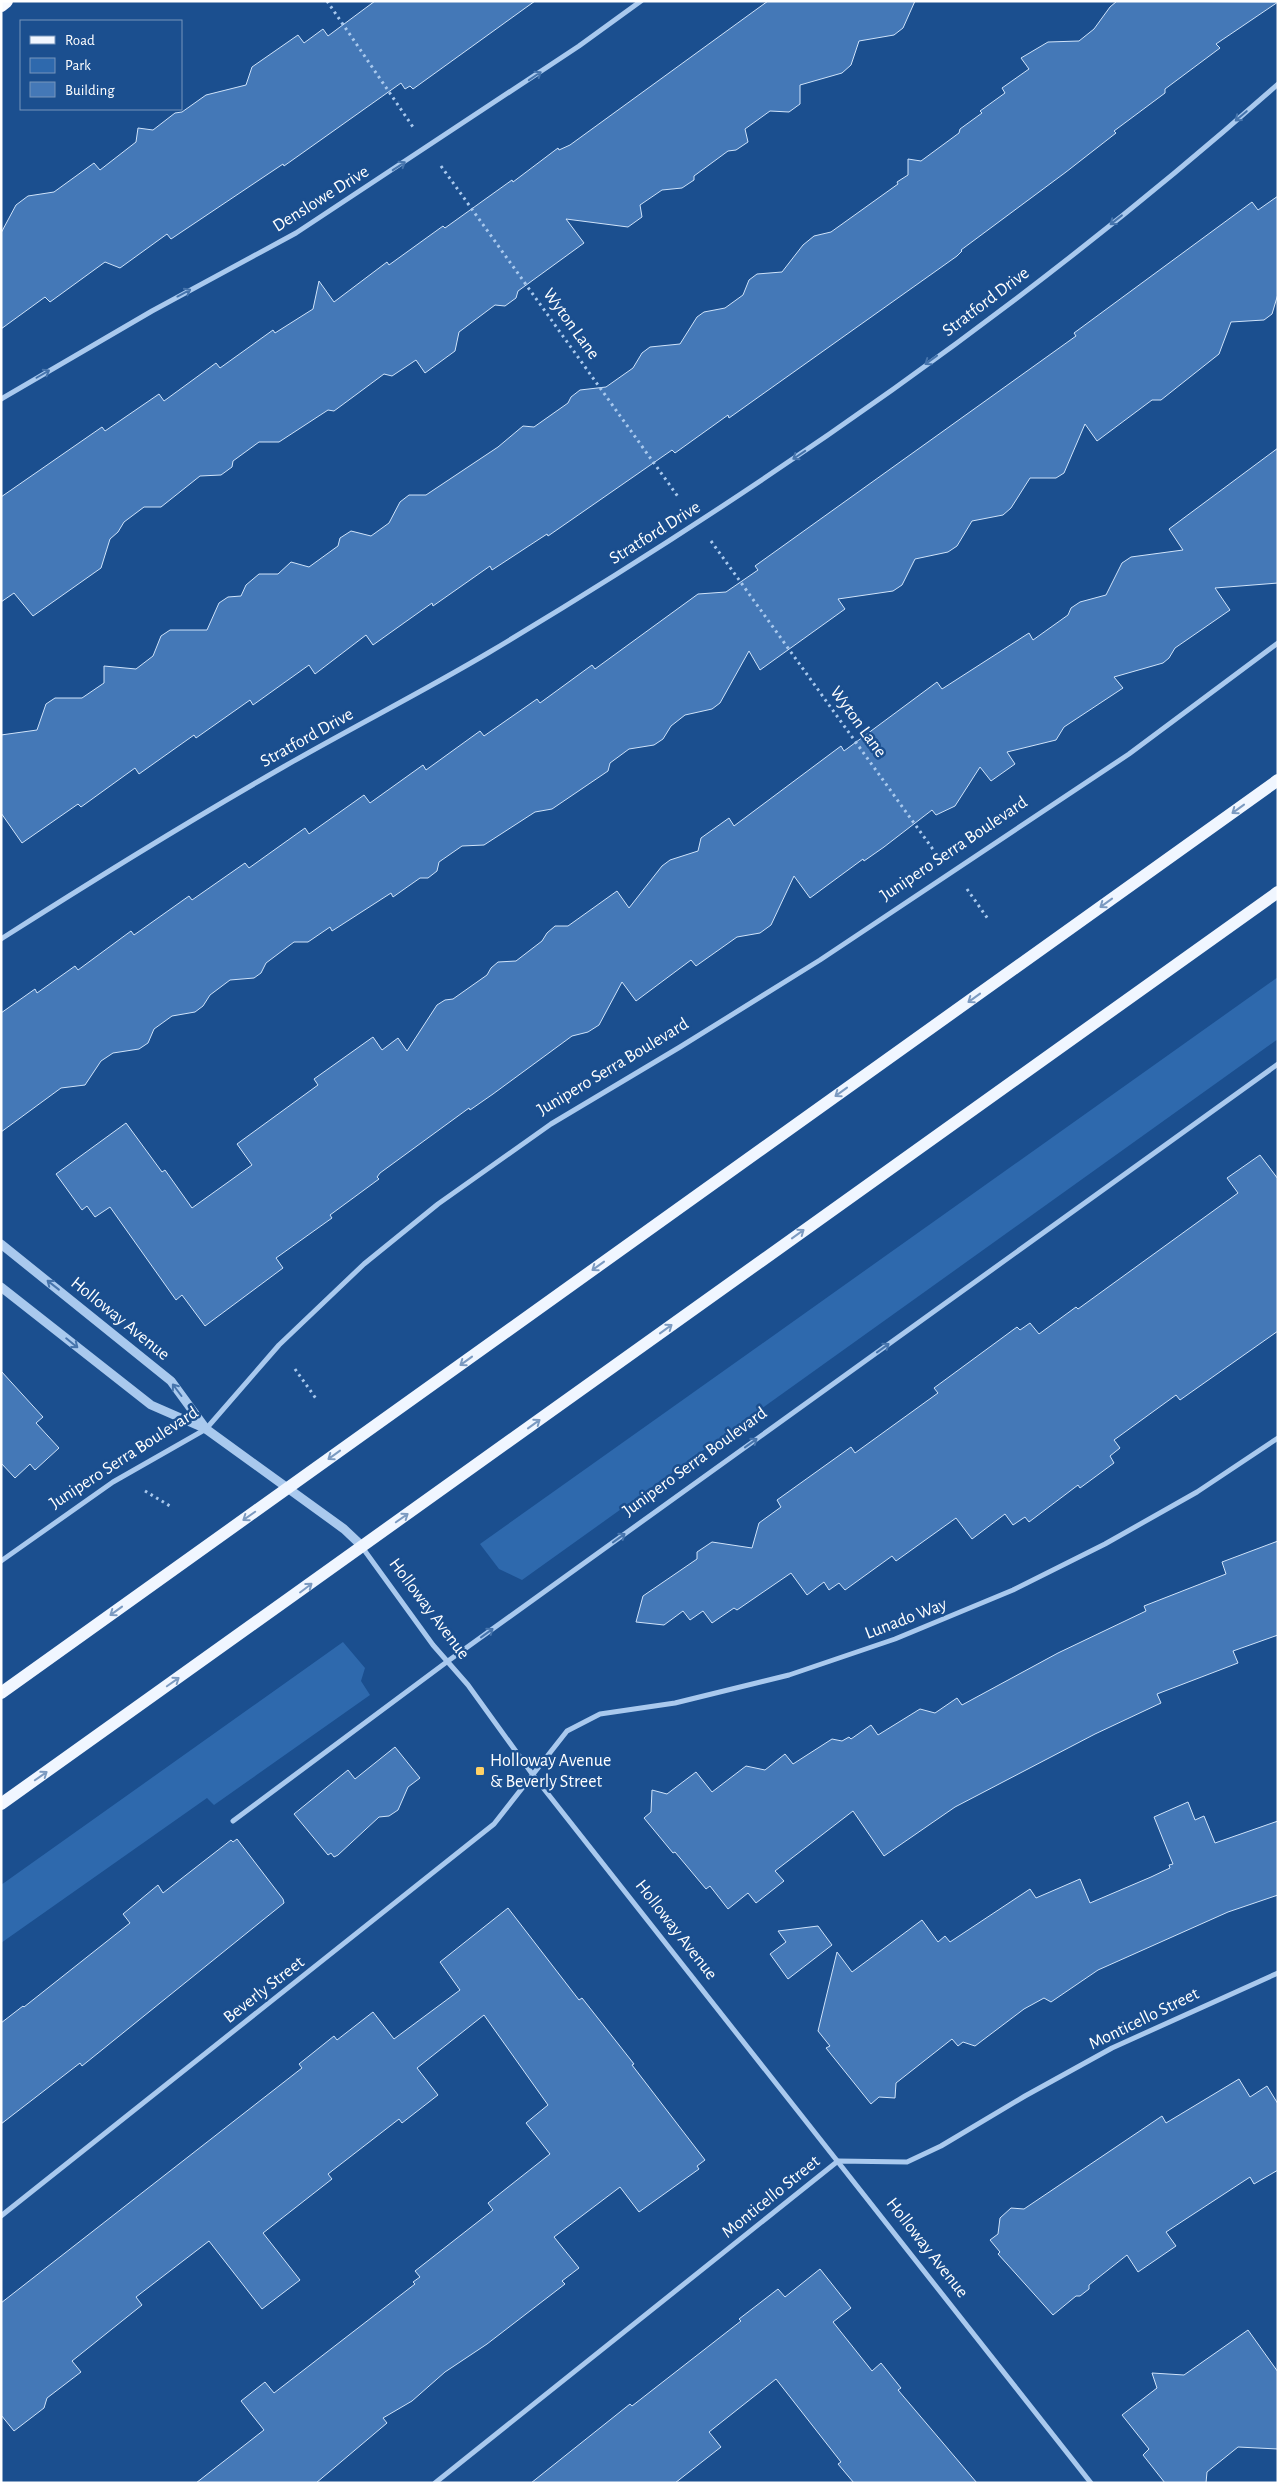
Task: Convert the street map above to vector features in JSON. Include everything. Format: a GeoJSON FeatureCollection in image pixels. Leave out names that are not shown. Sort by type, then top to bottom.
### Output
{"type":"FeatureCollection","features":[{"type":"Feature","properties":{"kind":"highway"},"geometry":{"type":"LineString","coordinates":[[1,5],[6,1]]}},
{"type":"Feature","properties":{"kind":"main road"},"geometry":{"type":"LineString","coordinates":[[1,1693],[1278,780]]}},
{"type":"Feature","properties":{"kind":"main road"},"geometry":{"type":"LineString","coordinates":[[1,1804],[1278,892]]}},
{"type":"Feature","properties":{"kind":"street","name":"Denslowe Drive"},"geometry":{"type":"LineString","coordinates":[[1,399],[152,311],[296,233],[579,46],[641,1]]}},
{"type":"Feature","properties":{"kind":"street","name":"Stratford Drive"},"geometry":{"type":"LineString","coordinates":[[1,938],[101,874],[284,766],[486,654],[698,524],[846,422],[984,322],[1125,213],[1278,84]]}},
{"type":"Feature","properties":{"kind":"street","name":"Junipero Serra Boulevard"},"geometry":{"type":"LineString","coordinates":[[1,1562],[113,1482],[206,1429],[279,1345],[364,1264],[438,1204],[551,1124],[820,960],[1129,754],[1278,643]]}},
{"type":"Feature","properties":{"kind":"street","name":"Junipero Serra Boulevard"},"geometry":{"type":"LineString","coordinates":[[233,1821],[448,1661],[1278,1064]]}},
{"type":"Feature","properties":{"kind":"street","name":"Holloway Avenue"},"geometry":{"type":"LineString","coordinates":[[1,1244],[170,1381],[206,1429]]}},
{"type":"Feature","properties":{"kind":"street","name":"Holloway Avenue"},"geometry":{"type":"LineString","coordinates":[[1,1287],[151,1406],[206,1429],[344,1529],[362,1546],[433,1645],[468,1686],[533,1776],[1091,2483]]}},
{"type":"Feature","properties":{"kind":"street","name":"Lunado Way"},"geometry":{"type":"LineString","coordinates":[[533,1776],[567,1731],[600,1714],[675,1703],[789,1675],[895,1640],[1012,1590],[1105,1544],[1172,1506],[1278,1438]]}},
{"type":"Feature","properties":{"kind":"street","name":"Beverly Street"},"geometry":{"type":"LineString","coordinates":[[1,2216],[494,1824],[533,1776]]}},
{"type":"Feature","properties":{"kind":"street","name":"Monticello Street"},"geometry":{"type":"LineString","coordinates":[[435,2483],[838,2161],[907,2162],[941,2146],[1025,2096],[1112,2048],[1278,1972]]}},
{"type":"Feature","properties":{"kind":"path"},"geometry":{"type":"LineString","coordinates":[[327,1],[413,127]]}},
{"type":"Feature","properties":{"kind":"path","name":"Wyton Lane"},"geometry":{"type":"LineString","coordinates":[[440,166],[679,498]]}},
{"type":"Feature","properties":{"kind":"path","name":"Wyton Lane"},"geometry":{"type":"LineString","coordinates":[[709,539],[935,853],[988,919]]}},
{"type":"Feature","properties":{"kind":"path"},"geometry":{"type":"LineString","coordinates":[[295,1369],[317,1400]]}},
{"type":"Feature","properties":{"kind":"path"},"geometry":{"type":"LineString","coordinates":[[143,1489],[170,1506]]}},
{"type":"Feature","properties":{"kind":"green space"},"geometry":{"type":"Polygon","coordinates":[[[1278,977],[1278,1039],[522,1580],[499,1569],[480,1544],[1278,977]]]}},
{"type":"Feature","properties":{"kind":"green space"},"geometry":{"type":"Polygon","coordinates":[[[343,1642],[365,1668],[361,1681],[370,1695],[214,1805],[207,1798],[1,1943],[1,1885],[343,1642]]]}},
{"type":"Feature","properties":{"kind":"building"},"geometry":{"type":"Polygon","coordinates":[[[375,1],[535,1],[413,89],[410,86],[405,89],[401,83],[284,166],[283,164],[171,239],[167,234],[120,268],[105,262],[50,302],[45,297],[1,329],[1,233],[16,205],[28,196],[54,192],[94,163],[100,170],[136,142],[138,128],[153,130],[175,113],[182,112],[206,95],[246,85],[252,67],[298,35],[304,43],[323,29],[328,36],[375,1]]]}},
{"type":"Feature","properties":{"kind":"building"},"geometry":{"type":"Polygon","coordinates":[[[768,1],[915,1],[903,28],[894,35],[859,41],[851,65],[842,73],[800,85],[800,104],[789,112],[770,111],[745,129],[748,142],[736,150],[728,151],[694,176],[694,180],[682,188],[662,190],[640,205],[642,217],[628,227],[566,219],[584,243],[518,291],[516,298],[505,306],[495,305],[459,332],[455,351],[425,373],[416,360],[392,376],[384,374],[334,411],[328,410],[279,442],[259,442],[233,461],[232,467],[221,475],[200,476],[161,507],[144,507],[124,522],[118,532],[110,539],[101,568],[33,616],[14,593],[1,602],[1,497],[102,427],[105,431],[159,394],[164,401],[216,363],[220,368],[273,330],[275,333],[313,309],[319,281],[334,302],[387,262],[389,265],[443,226],[445,228],[512,180],[513,182],[558,148],[559,150],[570,145],[768,1]]]}},
{"type":"Feature","properties":{"kind":"building"},"geometry":{"type":"Polygon","coordinates":[[[1117,1],[1278,2],[1216,44],[1220,48],[1165,89],[1165,93],[1114,131],[1116,133],[1066,172],[961,250],[957,256],[729,418],[728,415],[675,453],[672,450],[548,536],[547,534],[492,570],[490,566],[433,606],[432,603],[373,645],[366,635],[315,674],[309,665],[253,705],[250,700],[196,738],[194,735],[139,774],[135,768],[81,807],[78,804],[22,843],[1,813],[1,735],[37,730],[46,704],[55,698],[82,698],[104,683],[104,666],[136,669],[153,656],[161,636],[170,630],[207,630],[219,603],[228,597],[241,596],[246,585],[259,574],[278,574],[291,562],[309,567],[338,546],[340,538],[351,531],[371,536],[389,523],[400,502],[409,495],[426,495],[498,447],[523,426],[534,427],[568,403],[571,397],[580,390],[606,387],[633,368],[642,353],[650,347],[680,344],[697,317],[704,312],[725,308],[743,295],[749,280],[757,274],[782,272],[803,245],[814,236],[831,232],[898,184],[897,182],[908,175],[908,159],[921,161],[959,133],[960,129],[982,113],[980,111],[1005,93],[1002,88],[1029,69],[1021,58],[1048,42],[1079,41],[1094,29],[1110,7],[1117,1]]]}},
{"type":"Feature","properties":{"kind":"building"},"geometry":{"type":"Polygon","coordinates":[[[1278,196],[1278,294],[1272,314],[1264,320],[1231,322],[1219,354],[1161,400],[1152,400],[1097,441],[1085,424],[1064,473],[1056,478],[1030,478],[1011,508],[1003,515],[972,521],[957,546],[948,552],[915,559],[902,585],[893,591],[838,599],[845,609],[760,670],[749,651],[720,703],[712,709],[685,715],[671,726],[663,739],[654,745],[629,749],[610,763],[608,771],[552,809],[535,812],[484,845],[462,846],[439,862],[437,871],[428,878],[420,878],[393,897],[391,893],[332,931],[330,927],[308,942],[294,942],[266,963],[261,973],[254,978],[230,980],[210,995],[203,1006],[195,1012],[172,1016],[154,1029],[148,1043],[139,1049],[113,1053],[101,1061],[85,1085],[61,1088],[1,1132],[1,1013],[35,989],[37,993],[75,966],[78,970],[131,931],[134,935],[189,896],[192,900],[245,863],[249,868],[305,828],[309,834],[364,795],[370,803],[423,765],[426,770],[480,731],[484,736],[537,699],[540,703],[592,665],[595,669],[698,594],[726,592],[758,570],[755,566],[1076,336],[1074,333],[1252,202],[1258,210],[1278,196]]]}},
{"type":"Feature","properties":{"kind":"building"},"geometry":{"type":"Polygon","coordinates":[[[1278,448],[1278,583],[1215,588],[1230,610],[1175,648],[1169,658],[1163,663],[1114,677],[1123,688],[1064,727],[1056,740],[1007,752],[1015,764],[991,781],[980,767],[955,806],[936,815],[932,810],[884,847],[864,861],[863,859],[810,898],[794,876],[771,925],[760,933],[737,937],[696,966],[691,960],[636,1001],[622,982],[599,1025],[588,1032],[572,1036],[380,1173],[377,1177],[379,1179],[330,1215],[332,1218],[276,1258],[283,1268],[205,1326],[182,1295],[176,1300],[110,1207],[95,1217],[87,1206],[82,1210],[56,1174],[126,1123],[162,1172],[165,1170],[192,1208],[252,1165],[237,1144],[318,1085],[314,1079],[373,1037],[382,1050],[398,1038],[407,1051],[437,1005],[445,1000],[453,999],[487,975],[498,962],[516,961],[542,941],[555,926],[568,926],[617,891],[629,908],[662,866],[670,860],[698,851],[701,838],[729,818],[734,826],[841,746],[844,751],[937,682],[942,689],[1029,633],[1033,640],[1068,615],[1071,608],[1080,602],[1106,595],[1122,563],[1131,557],[1183,550],[1169,529],[1278,448]]]}},
{"type":"Feature","properties":{"kind":"building"},"geometry":{"type":"Polygon","coordinates":[[[1260,1155],[1278,1179],[1278,1331],[1180,1400],[1176,1395],[1114,1440],[1120,1448],[1110,1456],[1114,1463],[1080,1488],[1078,1485],[1029,1522],[1025,1517],[1013,1525],[1005,1514],[972,1539],[956,1518],[896,1561],[892,1556],[845,1590],[839,1583],[829,1590],[824,1582],[807,1595],[791,1573],[737,1610],[734,1608],[712,1623],[703,1611],[690,1620],[683,1611],[664,1625],[636,1622],[643,1596],[697,1559],[697,1552],[712,1542],[752,1548],[759,1523],[781,1507],[777,1500],[851,1447],[855,1453],[938,1393],[934,1388],[1017,1327],[1020,1330],[1030,1323],[1039,1334],[1076,1307],[1078,1309],[1238,1193],[1227,1178],[1260,1155]]]}},
{"type":"Feature","properties":{"kind":"building"},"geometry":{"type":"Polygon","coordinates":[[[1,1371],[43,1417],[36,1423],[59,1448],[35,1470],[30,1464],[15,1478],[1,1463],[1,1371]]]}},
{"type":"Feature","properties":{"kind":"building"},"geometry":{"type":"Polygon","coordinates":[[[1278,1541],[1278,1635],[1233,1651],[1238,1663],[1157,1694],[1161,1703],[1095,1734],[955,1807],[884,1856],[853,1811],[775,1871],[784,1881],[756,1903],[748,1893],[728,1909],[710,1886],[706,1889],[644,1818],[651,1812],[652,1790],[667,1794],[696,1772],[712,1792],[746,1766],[765,1770],[785,1754],[793,1764],[832,1739],[842,1741],[849,1737],[851,1739],[871,1725],[878,1735],[920,1709],[935,1713],[957,1698],[962,1705],[1058,1653],[1146,1611],[1144,1606],[1226,1574],[1222,1562],[1278,1541]]]}},
{"type":"Feature","properties":{"kind":"building"},"geometry":{"type":"Polygon","coordinates":[[[395,1747],[420,1778],[408,1787],[398,1810],[389,1816],[379,1817],[338,1855],[334,1857],[331,1853],[328,1855],[294,1814],[348,1770],[355,1779],[395,1747]]]}},
{"type":"Feature","properties":{"kind":"building"},"geometry":{"type":"Polygon","coordinates":[[[1188,1802],[1195,1820],[1204,1816],[1215,1843],[1278,1821],[1278,1895],[1228,1912],[1098,1970],[1051,2002],[1044,1998],[1024,2009],[975,2046],[963,2042],[958,2046],[952,2039],[896,2083],[895,2098],[879,2097],[871,2104],[826,2048],[830,2046],[818,2031],[837,1952],[852,1972],[922,1920],[938,1942],[945,1936],[950,1942],[1030,1889],[1036,1898],[1080,1879],[1090,1903],[1151,1877],[1170,1868],[1169,1865],[1173,1864],[1154,1817],[1188,1802]]]}},
{"type":"Feature","properties":{"kind":"building"},"geometry":{"type":"Polygon","coordinates":[[[237,1839],[283,1899],[284,1903],[82,2066],[80,2063],[1,2124],[1,2023],[130,1923],[123,1914],[158,1885],[163,1893],[231,1840],[233,1842],[237,1839]]]}},
{"type":"Feature","properties":{"kind":"building"},"geometry":{"type":"Polygon","coordinates":[[[508,1908],[579,2000],[582,1998],[634,2064],[632,2065],[705,2160],[697,2166],[699,2169],[639,2212],[620,2187],[554,2237],[579,2268],[562,2281],[565,2284],[487,2344],[445,2372],[412,2401],[383,2418],[387,2423],[316,2483],[196,2483],[264,2430],[241,2401],[265,2382],[274,2393],[415,2284],[413,2282],[420,2277],[415,2271],[493,2210],[488,2203],[550,2154],[526,2123],[548,2105],[484,2015],[417,2068],[438,2095],[402,2123],[399,2119],[328,2174],[332,2179],[263,2233],[300,2280],[262,2309],[209,2241],[136,2297],[142,2305],[72,2361],[81,2372],[47,2398],[44,2408],[14,2431],[1,2415],[1,2303],[302,2068],[299,2064],[334,2036],[337,2040],[373,2012],[394,2039],[460,1990],[440,1962],[508,1908]]]}},
{"type":"Feature","properties":{"kind":"building"},"geometry":{"type":"Polygon","coordinates":[[[818,1926],[832,1945],[788,1979],[770,1954],[786,1942],[778,1931],[818,1926]]]}},
{"type":"Feature","properties":{"kind":"building"},"geometry":{"type":"Polygon","coordinates":[[[1239,2079],[1250,2097],[1267,2086],[1278,2104],[1278,2170],[1254,2184],[1250,2177],[1166,2232],[1176,2246],[1138,2272],[1127,2255],[1089,2285],[1089,2289],[1080,2296],[1076,2296],[1053,2315],[998,2254],[1000,2252],[990,2240],[998,2234],[1000,2218],[1011,2208],[1024,2209],[1162,2116],[1166,2123],[1239,2079]]]}},
{"type":"Feature","properties":{"kind":"building"},"geometry":{"type":"Polygon","coordinates":[[[820,2269],[851,2308],[833,2322],[872,2371],[881,2363],[901,2388],[898,2390],[977,2483],[854,2483],[838,2464],[841,2462],[776,2379],[709,2432],[721,2447],[675,2483],[531,2483],[630,2404],[632,2406],[741,2321],[739,2319],[778,2289],[785,2297],[820,2269]]]}},
{"type":"Feature","properties":{"kind":"building"},"geometry":{"type":"Polygon","coordinates":[[[1248,2330],[1278,2372],[1278,2449],[1238,2447],[1207,2472],[1206,2483],[1165,2483],[1143,2455],[1149,2449],[1122,2415],[1157,2388],[1152,2373],[1184,2375],[1248,2330]]]}},
{"type":"Feature","properties":{"kind":"place","name":"Holloway Avenue & Beverly Street"},"geometry":{"type":"Point","coordinates":[480,1771]}}]}
